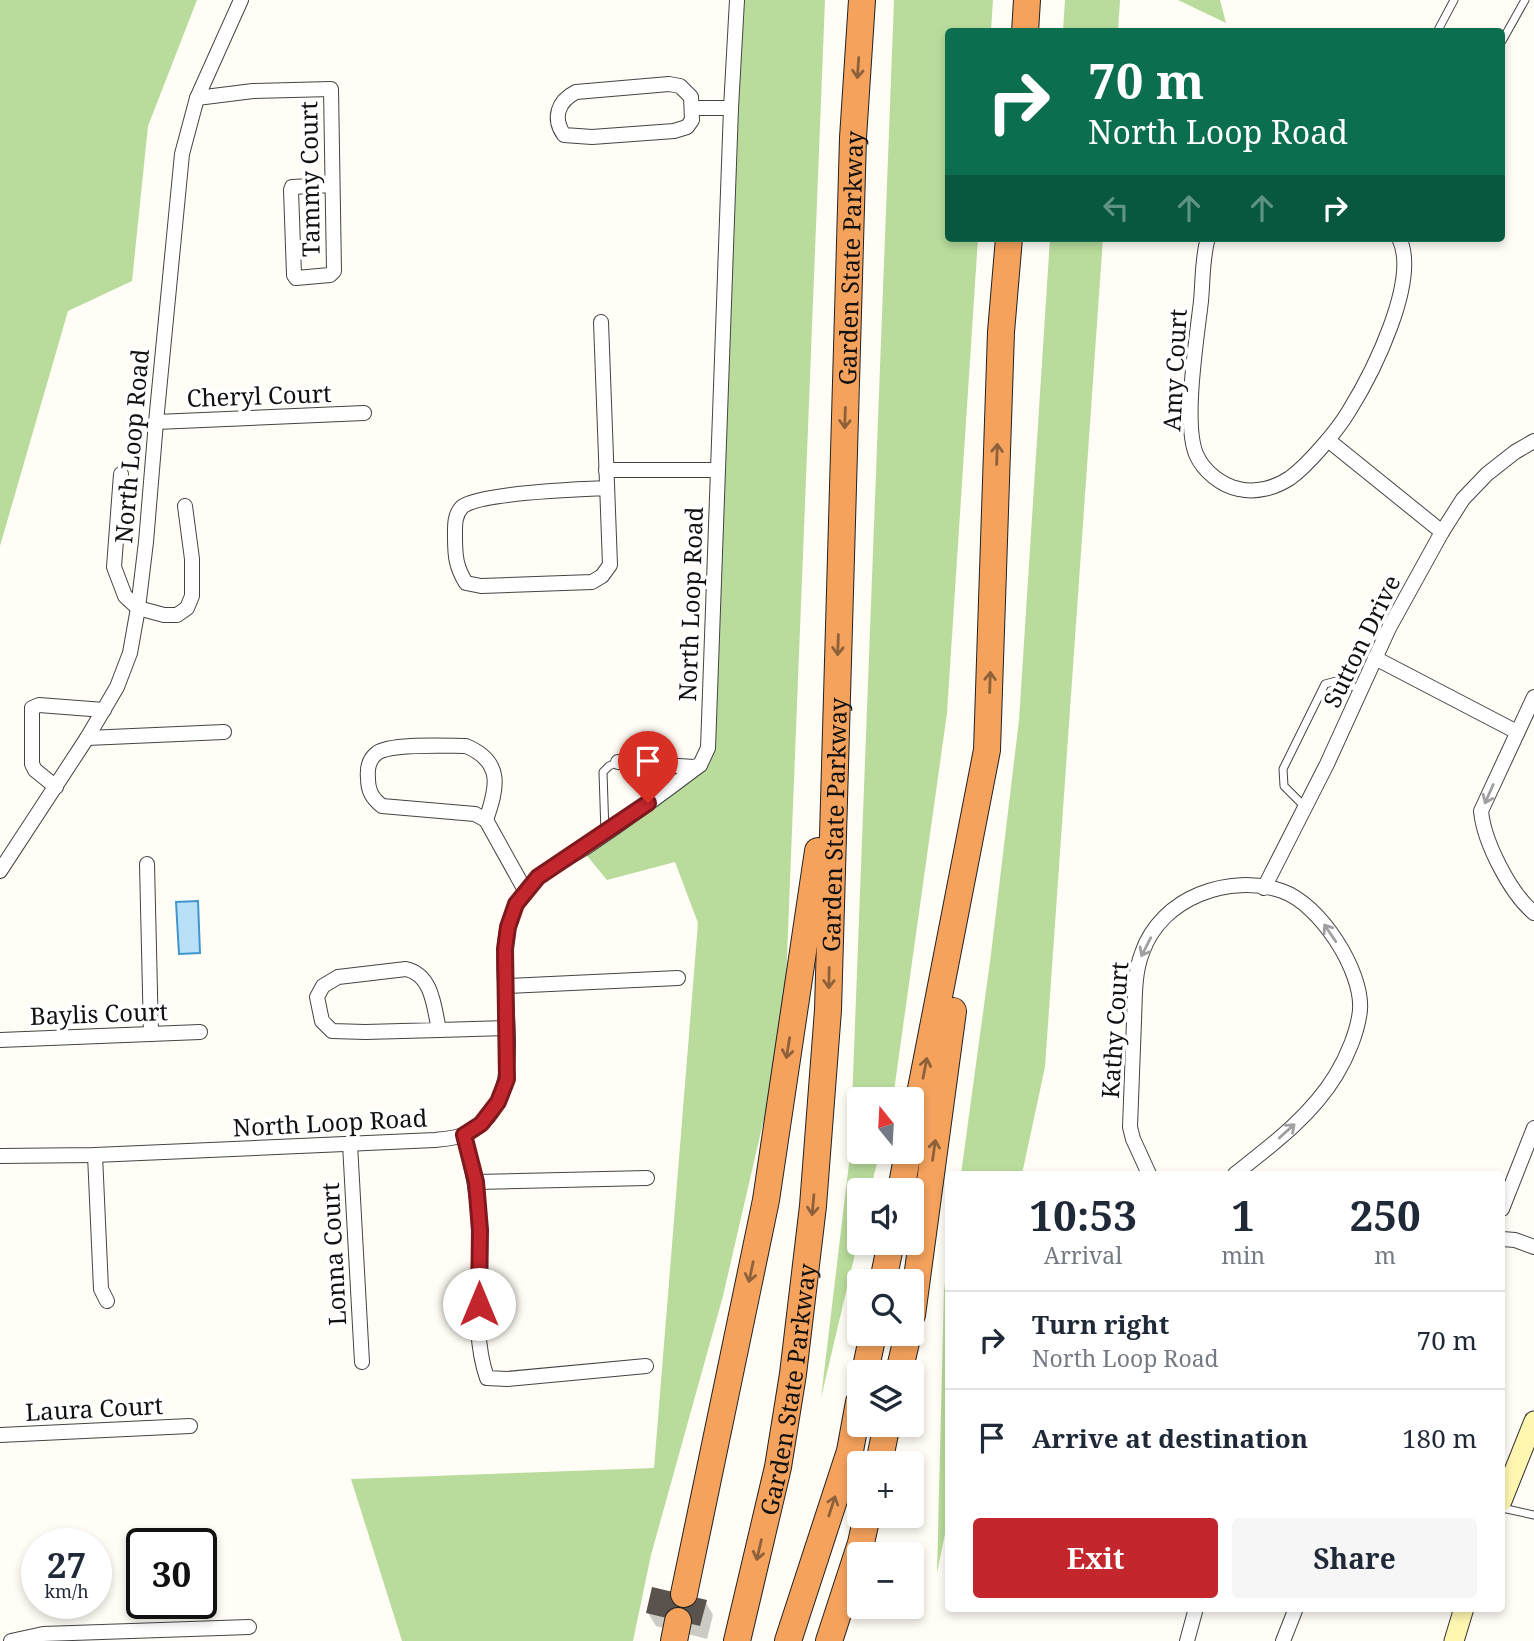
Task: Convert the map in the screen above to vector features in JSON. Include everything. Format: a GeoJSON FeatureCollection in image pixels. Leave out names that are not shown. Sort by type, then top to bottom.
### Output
{"type":"FeatureCollection","features":[{"type":"Feature","properties":{"kind":"highway","name":"Garden State Parkway"},"geometry":{"type":"LineString","coordinates":[[737,1641],[778,1467],[793,1374],[813,1206],[828,1010],[853,152],[862,0]]}},
{"type":"Feature","properties":{"kind":"highway"},"geometry":{"type":"LineString","coordinates":[[1025,28],[1027,0]]}},
{"type":"Feature","properties":{"kind":"highway"},"geometry":{"type":"LineString","coordinates":[[918,1269],[988,750],[1001,332],[1009,242]]}},
{"type":"Feature","properties":{"kind":"highway"},"geometry":{"type":"LineString","coordinates":[[684,1594],[766,1200],[835,738]]}},
{"type":"Feature","properties":{"kind":"highway"},"geometry":{"type":"LineString","coordinates":[[921,1087],[988,750]]}},
{"type":"Feature","properties":{"kind":"highway"},"geometry":{"type":"LineString","coordinates":[[788,1641],[853,1437]]}},
{"type":"Feature","properties":{"kind":"highway"},"geometry":{"type":"LineString","coordinates":[[829,1641],[864,1528]]}},
{"type":"Feature","properties":{"kind":"main road"},"geometry":{"type":"LineString","coordinates":[[1505,1494],[1534,1421]]}},
{"type":"Feature","properties":{"kind":"main road"},"geometry":{"type":"LineString","coordinates":[[1454,1641],[1463,1612]]}},
{"type":"Feature","properties":{"kind":"street","name":"North Loop Road"},"geometry":{"type":"LineString","coordinates":[[0,872],[104,710],[117,687],[130,653],[146,542],[182,154],[197,98],[242,0]]}},
{"type":"Feature","properties":{"kind":"street","name":"North Loop Road"},"geometry":{"type":"LineString","coordinates":[[0,1156],[94,1155],[435,1140],[464,1135],[481,1124],[498,1102],[507,1079],[505,949],[508,927],[516,904],[538,877],[606,834],[700,765],[708,748],[737,0]]}},
{"type":"Feature","properties":{"kind":"street"},"geometry":{"type":"LineString","coordinates":[[669,84],[680,86],[691,97],[692,108],[692,120],[687,127],[674,131],[592,136],[564,135],[559,128],[559,109],[564,98],[576,92],[669,84]]}},
{"type":"Feature","properties":{"kind":"street","name":"Tammy Court"},"geometry":{"type":"LineString","coordinates":[[197,98],[253,90],[331,89],[334,271],[330,275],[296,278],[292,187],[332,185]]}},
{"type":"Feature","properties":{"kind":"street"},"geometry":{"type":"LineString","coordinates":[[692,108],[731,108]]}},
{"type":"Feature","properties":{"kind":"street","name":"Amy Court"},"geometry":{"type":"LineString","coordinates":[[1208,242],[1192,384],[1192,440],[1197,456],[1212,475],[1229,487],[1250,492],[1268,489],[1289,479],[1328,440],[1349,412],[1394,321],[1404,261],[1400,242]]}},
{"type":"Feature","properties":{"kind":"street"},"geometry":{"type":"LineString","coordinates":[[601,322],[610,565],[602,576],[592,582],[481,586],[466,583],[458,570],[455,560],[455,520],[462,507],[473,502],[520,493],[607,488]]}},
{"type":"Feature","properties":{"kind":"street","name":"Cheryl Court"},"geometry":{"type":"LineString","coordinates":[[156,422],[364,414]]}},
{"type":"Feature","properties":{"kind":"street"},"geometry":{"type":"LineString","coordinates":[[1328,440],[1442,532]]}},
{"type":"Feature","properties":{"kind":"street","name":"Sutton Drive"},"geometry":{"type":"LineString","coordinates":[[1264,888],[1389,628],[1442,532],[1463,499],[1487,474],[1534,441]]}},
{"type":"Feature","properties":{"kind":"street"},"geometry":{"type":"LineString","coordinates":[[606,470],[717,470]]}},
{"type":"Feature","properties":{"kind":"street"},"geometry":{"type":"LineString","coordinates":[[121,474],[114,567],[125,596],[138,608],[164,615],[177,615],[187,608],[192,596],[192,559],[185,506]]}},
{"type":"Feature","properties":{"kind":"street"},"geometry":{"type":"LineString","coordinates":[[1375,658],[1517,732]]}},
{"type":"Feature","properties":{"kind":"street"},"geometry":{"type":"LineString","coordinates":[[1534,697],[1481,811],[1482,824],[1499,865],[1519,898],[1534,913]]}},
{"type":"Feature","properties":{"kind":"street"},"geometry":{"type":"LineString","coordinates":[[56,787],[35,770],[32,764],[33,708],[39,705],[104,710]]}},
{"type":"Feature","properties":{"kind":"street"},"geometry":{"type":"LineString","coordinates":[[87,738],[223,732]]}},
{"type":"Feature","properties":{"kind":"street"},"geometry":{"type":"LineString","coordinates":[[485,820],[496,782],[488,761],[479,751],[466,746],[389,748],[375,754],[367,767],[372,797],[382,806],[475,814],[485,820],[526,892]]}},
{"type":"Feature","properties":{"kind":"street"},"geometry":{"type":"LineString","coordinates":[[618,762],[694,767],[700,765]]}},
{"type":"Feature","properties":{"kind":"street"},"geometry":{"type":"LineString","coordinates":[[148,864],[151,1034]]}},
{"type":"Feature","properties":{"kind":"street","name":"Kathy Court"},"geometry":{"type":"LineString","coordinates":[[1148,1171],[1130,1127],[1136,978],[1142,951],[1161,920],[1189,898],[1216,887],[1245,885],[1283,892],[1311,909],[1330,931],[1351,968],[1359,995],[1360,1010],[1354,1035],[1337,1074],[1311,1109],[1239,1171]]}},
{"type":"Feature","properties":{"kind":"street"},"geometry":{"type":"LineString","coordinates":[[439,1030],[428,985],[416,972],[406,969],[338,977],[323,986],[317,997],[322,1021],[332,1031],[365,1032],[439,1030],[507,1028]]}},
{"type":"Feature","properties":{"kind":"street"},"geometry":{"type":"LineString","coordinates":[[506,986],[678,978]]}},
{"type":"Feature","properties":{"kind":"street","name":"Baylis Court"},"geometry":{"type":"LineString","coordinates":[[0,1040],[200,1032]]}},
{"type":"Feature","properties":{"kind":"street"},"geometry":{"type":"LineString","coordinates":[[1505,1201],[1534,1128]]}},
{"type":"Feature","properties":{"kind":"street"},"geometry":{"type":"LineString","coordinates":[[464,1135],[476,1182],[480,1230],[479,1354],[487,1378],[508,1379],[646,1366]]}},
{"type":"Feature","properties":{"kind":"street","name":"Lonna Court"},"geometry":{"type":"LineString","coordinates":[[350,1144],[362,1362]]}},
{"type":"Feature","properties":{"kind":"street"},"geometry":{"type":"LineString","coordinates":[[94,1155],[101,1289],[107,1301]]}},
{"type":"Feature","properties":{"kind":"street"},"geometry":{"type":"LineString","coordinates":[[476,1182],[647,1178]]}},
{"type":"Feature","properties":{"kind":"street"},"geometry":{"type":"LineString","coordinates":[[1505,1239],[1534,1247]]}},
{"type":"Feature","properties":{"kind":"street","name":"Laura Court"},"geometry":{"type":"LineString","coordinates":[[0,1436],[190,1426]]}},
{"type":"Feature","properties":{"kind":"street"},"geometry":{"type":"LineString","coordinates":[[1187,1641],[1195,1612]]}},
{"type":"Feature","properties":{"kind":"street"},"geometry":{"type":"LineString","coordinates":[[1283,1641],[1294,1612]]}},
{"type":"Feature","properties":{"kind":"street"},"geometry":{"type":"LineString","coordinates":[[11,1641],[43,1634],[249,1627]]}},
{"type":"Feature","properties":{"kind":"lane"},"geometry":{"type":"LineString","coordinates":[[1439,28],[1454,0]]}},
{"type":"Feature","properties":{"kind":"lane"},"geometry":{"type":"LineString","coordinates":[[1505,36],[1525,0]]}},
{"type":"Feature","properties":{"kind":"lane"},"geometry":{"type":"LineString","coordinates":[[1305,807],[1284,786],[1283,769],[1325,684],[1336,681],[1361,689]]}},
{"type":"Feature","properties":{"kind":"lane"},"geometry":{"type":"LineString","coordinates":[[606,834],[603,772],[618,762]]}},
{"type":"Feature","properties":{"kind":"lane"},"geometry":{"type":"LineString","coordinates":[[1505,1509],[1534,1514]]}},
{"type":"Feature","properties":{"kind":"green space"},"geometry":{"type":"Polygon","coordinates":[[[0,0],[197,0],[148,126],[132,281],[68,311],[0,546],[0,0]]]}},
{"type":"Feature","properties":{"kind":"green space"},"geometry":{"type":"Polygon","coordinates":[[[737,0],[825,0],[784,1032],[723,1296],[651,1555],[633,1641],[402,1641],[351,1479],[654,1468],[698,923],[675,862],[607,880],[583,851],[707,756],[737,0]]]}},
{"type":"Feature","properties":{"kind":"green space"},"geometry":{"type":"Polygon","coordinates":[[[894,0],[993,0],[991,28],[945,28],[945,242],[978,242],[947,713],[895,1087],[853,1087],[894,0]]]}},
{"type":"Feature","properties":{"kind":"green space"},"geometry":{"type":"Polygon","coordinates":[[[1065,0],[1120,0],[1118,28],[1063,28],[1065,0]]]}},
{"type":"Feature","properties":{"kind":"green space"},"geometry":{"type":"Polygon","coordinates":[[[1178,0],[1220,0],[1226,23],[1178,0]]]}},
{"type":"Feature","properties":{"kind":"green space"},"geometry":{"type":"Polygon","coordinates":[[[1050,242],[1103,242],[1045,1067],[1023,1171],[961,1171],[1019,720],[1050,242]]]}},
{"type":"Feature","properties":{"kind":"green space"},"geometry":{"type":"Polygon","coordinates":[[[849,1164],[877,1164],[873,1178],[847,1178],[849,1164]]]}},
{"type":"Feature","properties":{"kind":"green space"},"geometry":{"type":"Polygon","coordinates":[[[847,1180],[847,1255],[855,1255],[851,1269],[847,1269],[847,1288],[821,1398],[847,1180]]]}},
{"type":"Feature","properties":{"kind":"green space"},"geometry":{"type":"Polygon","coordinates":[[[945,1283],[945,1534],[937,1573],[945,1283]]]}},
{"type":"Feature","properties":{"kind":"water"},"geometry":{"type":"Polygon","coordinates":[[[198,901],[200,953],[179,954],[176,902],[198,901]]]}},
{"type":"Feature","properties":{"kind":"building"},"geometry":{"type":"Polygon","coordinates":[[[652,1587],[707,1600],[700,1626],[646,1613],[652,1587]]]}},
{"type":"Feature","properties":{"kind":"route"},"geometry":{"type":"LineString","coordinates":[[479,1304],[480,1230],[476,1182],[464,1135],[481,1124],[498,1102],[507,1079],[505,949],[508,927],[516,904],[538,877],[648,803]]}}]}
